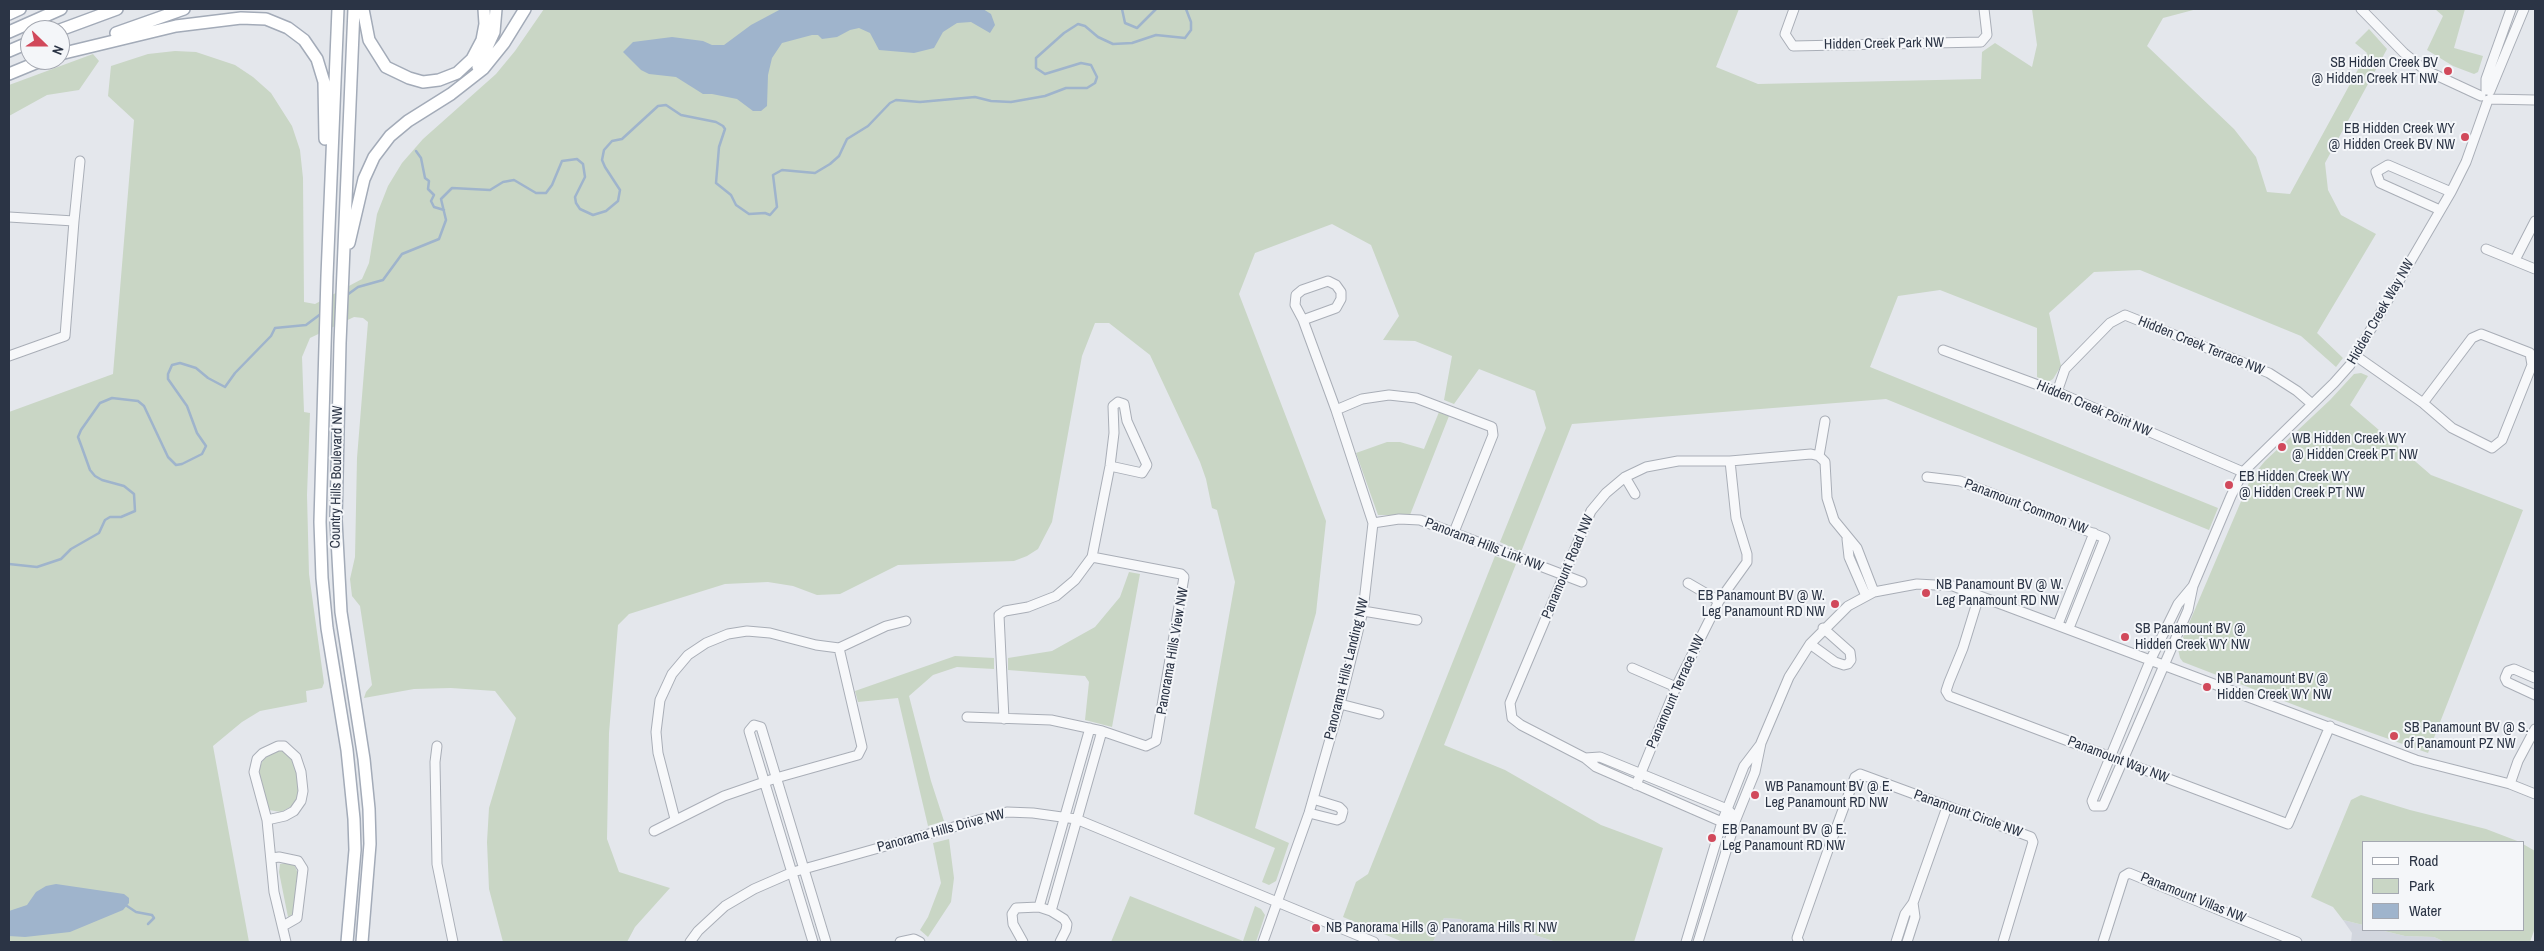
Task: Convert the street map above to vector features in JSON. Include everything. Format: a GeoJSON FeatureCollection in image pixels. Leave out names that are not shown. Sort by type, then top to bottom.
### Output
{"type":"FeatureCollection","features":[{"type":"Feature","properties":{"kind":"main road"},"geometry":{"type":"LineString","coordinates":[[9,14],[20,9]]}},
{"type":"Feature","properties":{"kind":"main road"},"geometry":{"type":"LineString","coordinates":[[9,32],[61,9]]}},
{"type":"Feature","properties":{"kind":"main road"},"geometry":{"type":"LineString","coordinates":[[70,26],[117,9]]}},
{"type":"Feature","properties":{"kind":"main road"},"geometry":{"type":"LineString","coordinates":[[70,50],[184,9]]}},
{"type":"Feature","properties":{"kind":"main road","name":"Country Hills Boulevard NW"},"geometry":{"type":"LineString","coordinates":[[338,9],[327,276],[320,522],[322,578],[327,628],[347,750],[354,819],[355,850],[347,942]]}},
{"type":"Feature","properties":{"kind":"main road","name":"Country Hills Boulevard NW"},"geometry":{"type":"LineString","coordinates":[[354,9],[340,343],[336,557],[341,612],[364,759],[369,809],[370,844],[362,942]]}},
{"type":"Feature","properties":{"kind":"main road"},"geometry":{"type":"LineString","coordinates":[[363,9],[369,40],[386,67],[408,78],[422,82],[439,80],[457,73],[472,59],[482,40],[485,24],[484,9]]}},
{"type":"Feature","properties":{"kind":"main road"},"geometry":{"type":"LineString","coordinates":[[473,75],[490,46],[494,32],[496,9]]}},
{"type":"Feature","properties":{"kind":"main road"},"geometry":{"type":"LineString","coordinates":[[343,269],[364,179],[374,157],[390,136],[408,121],[451,94],[491,60],[525,9]]}},
{"type":"Feature","properties":{"kind":"main road"},"geometry":{"type":"LineString","coordinates":[[70,52],[176,26],[241,18],[266,19],[288,28],[304,40],[317,59],[324,82],[326,151],[331,164]]}},
{"type":"Feature","properties":{"kind":"street","name":"Hidden Creek Park NW"},"geometry":{"type":"LineString","coordinates":[[1794,9],[1785,34],[1793,46],[1981,42],[1987,35],[1984,9]]}},
{"type":"Feature","properties":{"kind":"street"},"geometry":{"type":"LineString","coordinates":[[2361,9],[2404,53],[2425,70],[2467,89],[2487,95],[2535,100]]}},
{"type":"Feature","properties":{"kind":"street","name":"Hidden Creek Way NW"},"geometry":{"type":"LineString","coordinates":[[2487,95],[2486,80],[2511,9]]}},
{"type":"Feature","properties":{"kind":"street","name":"Hidden Creek Way NW"},"geometry":{"type":"LineString","coordinates":[[2193,586],[2178,604],[2150,661],[2092,801],[2094,806],[2103,806],[2188,610],[2193,586],[2230,496],[2243,472],[2334,384],[2356,356],[2451,192],[2466,162],[2487,95],[2524,9]]}},
{"type":"Feature","properties":{"kind":"street"},"geometry":{"type":"LineString","coordinates":[[9,356],[65,336],[80,162]]}},
{"type":"Feature","properties":{"kind":"street"},"geometry":{"type":"LineString","coordinates":[[2440,210],[2380,183],[2376,172],[2388,165],[2451,192]]}},
{"type":"Feature","properties":{"kind":"street"},"geometry":{"type":"LineString","coordinates":[[9,217],[74,221]]}},
{"type":"Feature","properties":{"kind":"street"},"geometry":{"type":"LineString","coordinates":[[2515,260],[2535,221]]}},
{"type":"Feature","properties":{"kind":"street"},"geometry":{"type":"LineString","coordinates":[[2486,249],[2535,269]]}},
{"type":"Feature","properties":{"kind":"street","name":"Panorama Hills Landing NW"},"geometry":{"type":"LineString","coordinates":[[1263,942],[1309,813],[1340,704],[1363,611],[1373,523],[1336,410],[1303,320],[1295,305],[1296,295],[1302,290],[1328,281],[1336,285],[1341,292],[1341,300],[1336,308],[1303,320]]}},
{"type":"Feature","properties":{"kind":"street","name":"Hidden Creek Terrace NW"},"geometry":{"type":"LineString","coordinates":[[2057,392],[2065,369],[2110,323],[2125,315],[2269,373],[2297,391],[2312,404]]}},
{"type":"Feature","properties":{"kind":"street"},"geometry":{"type":"LineString","coordinates":[[2356,356],[2423,403],[2452,428],[2492,448],[2502,440],[2506,432],[2532,365],[2530,353],[2480,334],[2472,338],[2423,403]]}},
{"type":"Feature","properties":{"kind":"street","name":"Hidden Creek Point NW"},"geometry":{"type":"LineString","coordinates":[[1943,350],[2057,392],[2243,472]]}},
{"type":"Feature","properties":{"kind":"street"},"geometry":{"type":"LineString","coordinates":[[1336,410],[1362,399],[1389,395],[1416,398],[1492,427],[1493,435],[1454,532]]}},
{"type":"Feature","properties":{"kind":"street"},"geometry":{"type":"LineString","coordinates":[[1004,719],[999,615],[1005,611],[1028,607],[1056,596],[1075,580],[1092,557],[1110,466],[1114,433],[1113,406],[1118,402],[1124,404],[1127,421],[1147,465],[1142,473],[1110,466]]}},
{"type":"Feature","properties":{"kind":"street"},"geometry":{"type":"LineString","coordinates":[[1825,421],[1820,456],[1825,462],[1827,498],[1834,520],[1857,548],[1870,594]]}},
{"type":"Feature","properties":{"kind":"street","name":"Panamount Road NW"},"geometry":{"type":"LineString","coordinates":[[1722,822],[1596,767],[1585,758],[1521,725],[1512,718],[1509,711],[1510,703],[1591,511],[1606,493],[1625,478],[1646,467],[1678,461],[1730,461],[1811,454],[1820,456]]}},
{"type":"Feature","properties":{"kind":"street","name":"Panamount Terrace NW"},"geometry":{"type":"LineString","coordinates":[[1636,785],[1676,687],[1718,601],[1747,562],[1747,554],[1736,518],[1730,461]]}},
{"type":"Feature","properties":{"kind":"street","name":"Panamount Common NW"},"geometry":{"type":"LineString","coordinates":[[1927,477],[1960,481],[2105,538],[2069,628]]}},
{"type":"Feature","properties":{"kind":"street"},"geometry":{"type":"LineString","coordinates":[[1625,478],[1635,494]]}},
{"type":"Feature","properties":{"kind":"street","name":"Panorama Hills Link NW"},"geometry":{"type":"LineString","coordinates":[[1373,523],[1399,519],[1420,520],[1582,582]]}},
{"type":"Feature","properties":{"kind":"street","name":"Panamount Common NW"},"geometry":{"type":"LineString","coordinates":[[2058,624],[2094,533]]}},
{"type":"Feature","properties":{"kind":"street","name":"Panorama Hills View NW"},"geometry":{"type":"LineString","coordinates":[[967,717],[1050,720],[1102,731],[1146,746],[1156,741],[1185,581],[1181,574],[1092,557]]}},
{"type":"Feature","properties":{"kind":"street"},"geometry":{"type":"LineString","coordinates":[[1688,583],[1718,601]]}},
{"type":"Feature","properties":{"kind":"street"},"geometry":{"type":"LineString","coordinates":[[1698,942],[1736,819],[1755,772],[1761,743],[1789,677],[1810,644],[1848,606],[1870,594],[1917,584],[1952,586],[2069,628],[2163,666],[2330,726],[2416,760],[2510,784],[2535,794]]}},
{"type":"Feature","properties":{"kind":"street","name":"Panamount Way NW"},"geometry":{"type":"LineString","coordinates":[[1979,596],[1963,648],[1946,691],[1949,696],[2288,824],[2330,726]]}},
{"type":"Feature","properties":{"kind":"street"},"geometry":{"type":"LineString","coordinates":[[1363,611],[1417,620]]}},
{"type":"Feature","properties":{"kind":"street"},"geometry":{"type":"LineString","coordinates":[[675,819],[658,754],[656,732],[660,700],[672,674],[688,655],[706,643],[728,634],[747,631],[770,633],[816,645],[839,648],[886,626],[906,621]]}},
{"type":"Feature","properties":{"kind":"street"},"geometry":{"type":"LineString","coordinates":[[1810,644],[1835,662],[1844,665],[1848,664],[1851,660],[1850,652],[1824,628]]}},
{"type":"Feature","properties":{"kind":"street"},"geometry":{"type":"LineString","coordinates":[[654,831],[724,796],[776,778],[858,755],[862,747],[839,648]]}},
{"type":"Feature","properties":{"kind":"street"},"geometry":{"type":"LineString","coordinates":[[1632,668],[1676,687]]}},
{"type":"Feature","properties":{"kind":"street"},"geometry":{"type":"LineString","coordinates":[[2535,678],[2514,669],[2508,671],[2505,678],[2506,682],[2535,695]]}},
{"type":"Feature","properties":{"kind":"street"},"geometry":{"type":"LineString","coordinates":[[1340,704],[1379,714]]}},
{"type":"Feature","properties":{"kind":"street"},"geometry":{"type":"LineString","coordinates":[[814,942],[764,782],[750,731],[754,725],[761,727],[826,942]]}},
{"type":"Feature","properties":{"kind":"street"},"geometry":{"type":"LineString","coordinates":[[1039,908],[1090,728]]}},
{"type":"Feature","properties":{"kind":"street"},"geometry":{"type":"LineString","coordinates":[[2510,784],[2518,761],[2535,729]]}},
{"type":"Feature","properties":{"kind":"street"},"geometry":{"type":"LineString","coordinates":[[1051,911],[1102,731]]}},
{"type":"Feature","properties":{"kind":"street"},"geometry":{"type":"LineString","coordinates":[[1686,942],[1722,822],[1744,766],[1761,743]]}},
{"type":"Feature","properties":{"kind":"street"},"geometry":{"type":"LineString","coordinates":[[267,820],[285,816],[302,801],[304,791],[301,772],[296,757],[284,746],[278,746],[263,753],[254,766],[254,778],[267,820],[274,892],[286,942]]}},
{"type":"Feature","properties":{"kind":"street"},"geometry":{"type":"LineString","coordinates":[[437,746],[434,762],[437,864],[453,942]]}},
{"type":"Feature","properties":{"kind":"street","name":"Panamount Road NW"},"geometry":{"type":"LineString","coordinates":[[1585,758],[1600,757],[1727,809],[1736,819]]}},
{"type":"Feature","properties":{"kind":"street","name":"Panamount Circle NW"},"geometry":{"type":"LineString","coordinates":[[1799,942],[1797,938],[1855,776],[1860,774],[2031,837],[2033,842],[2003,942]]}},
{"type":"Feature","properties":{"kind":"street"},"geometry":{"type":"LineString","coordinates":[[1309,813],[1337,820],[1342,818],[1344,811],[1339,807],[1313,800]]}},
{"type":"Feature","properties":{"kind":"street"},"geometry":{"type":"LineString","coordinates":[[1896,942],[1904,914],[1913,903],[1947,807]]}},
{"type":"Feature","properties":{"kind":"street","name":"Panorama Hills Drive NW"},"geometry":{"type":"LineString","coordinates":[[690,942],[698,931],[725,906],[754,888],[793,872],[1007,812],[1064,816],[1076,819],[1374,942]]}},
{"type":"Feature","properties":{"kind":"street"},"geometry":{"type":"LineString","coordinates":[[1722,822],[1736,819]]}},
{"type":"Feature","properties":{"kind":"street"},"geometry":{"type":"LineString","coordinates":[[272,858],[279,857],[298,861],[303,869],[300,910],[293,922],[283,926]]}},
{"type":"Feature","properties":{"kind":"street","name":"Panamount Villas NW"},"geometry":{"type":"LineString","coordinates":[[2104,942],[2124,876],[2129,873],[2297,942]]}},
{"type":"Feature","properties":{"kind":"street"},"geometry":{"type":"LineString","coordinates":[[1907,942],[1915,916],[1913,903]]}},
{"type":"Feature","properties":{"kind":"street"},"geometry":{"type":"LineString","coordinates":[[1023,942],[1013,924],[1012,914],[1016,908],[1039,908],[1051,911],[1064,919],[1067,924],[1060,942]]}},
{"type":"Feature","properties":{"kind":"street"},"geometry":{"type":"LineString","coordinates":[[900,942],[914,938],[920,942]]}},
{"type":"Feature","properties":{"kind":"shaded area"},"geometry":{"type":"Polygon","coordinates":[[[1444,918],[1460,919],[1474,925],[1493,927],[1504,925],[1556,942],[1433,942],[1444,918]]]}},
{"type":"Feature","properties":{"kind":"shaded area"},"geometry":{"type":"Polygon","coordinates":[[[2343,920],[2362,925],[2362,931],[2384,931],[2405,936],[2434,937],[2445,942],[2351,942],[2352,933],[2343,920]]]}},
{"type":"Feature","properties":{"kind":"green space"},"geometry":{"type":"Polygon","coordinates":[[[544,9],[1739,9],[1716,67],[1758,84],[1981,79],[1982,52],[1995,43],[2032,67],[2037,45],[2032,9],[2197,9],[2163,18],[2147,46],[2234,129],[2256,157],[2267,192],[2290,194],[2367,53],[2355,43],[2369,29],[2387,49],[2325,163],[2328,190],[2341,215],[2376,234],[2317,333],[2343,358],[2336,367],[2301,336],[2140,270],[2094,272],[2049,313],[2061,366],[2053,379],[2048,382],[2037,377],[2037,328],[1940,290],[1898,296],[1870,367],[2218,508],[2209,530],[1886,399],[1572,424],[1521,552],[1500,542],[1546,428],[1535,391],[1479,369],[1454,404],[1444,400],[1452,356],[1415,341],[1383,340],[1399,316],[1371,245],[1332,224],[1255,253],[1239,294],[1326,521],[1316,613],[1255,828],[1289,843],[1276,881],[1269,885],[1262,882],[1275,848],[1194,814],[1235,582],[1217,510],[1212,508],[1206,479],[1200,462],[1150,355],[1109,323],[1095,323],[1082,356],[1052,522],[1038,549],[1027,556],[1014,561],[898,565],[840,594],[817,595],[793,586],[768,582],[725,584],[629,614],[618,625],[609,733],[607,839],[619,872],[670,888],[635,927],[627,942],[503,942],[489,889],[487,842],[489,808],[516,718],[495,691],[451,688],[414,689],[364,698],[372,685],[360,606],[352,596],[350,579],[355,557],[357,458],[368,322],[363,318],[354,317],[310,338],[302,357],[304,412],[310,413],[307,495],[309,574],[324,683],[322,688],[306,691],[307,702],[260,711],[242,722],[213,746],[249,942],[9,942],[9,412],[113,374],[134,120],[108,96],[111,66],[148,54],[175,51],[196,52],[235,65],[253,77],[271,93],[292,126],[300,150],[303,178],[304,302],[315,304],[362,279],[369,263],[377,214],[388,186],[402,163],[423,139],[496,74],[515,51],[544,9]]]}},
{"type":"Feature","properties":{"kind":"green space"},"geometry":{"type":"Polygon","coordinates":[[[2435,9],[2465,9],[2454,48],[2483,56],[2478,72],[2474,74],[2453,66],[2427,50],[2443,16],[2435,9]]]}},
{"type":"Feature","properties":{"kind":"green space"},"geometry":{"type":"Polygon","coordinates":[[[93,54],[99,61],[79,90],[47,95],[9,116],[9,85],[50,70],[70,70],[70,62],[93,54]]]}},
{"type":"Feature","properties":{"kind":"green space"},"geometry":{"type":"Polygon","coordinates":[[[2361,373],[2368,376],[2350,405],[2431,475],[2523,510],[2428,753],[2310,711],[2183,662],[2178,649],[2251,478],[2265,461],[2330,400],[2354,374],[2361,373]]]}},
{"type":"Feature","properties":{"kind":"green space"},"geometry":{"type":"Polygon","coordinates":[[[1439,412],[1449,416],[1410,515],[1378,515],[1356,453],[1387,442],[1400,442],[1424,449],[1439,412]]]}},
{"type":"Feature","properties":{"kind":"green space"},"geometry":{"type":"Polygon","coordinates":[[[1495,556],[1516,564],[1444,745],[1505,770],[1601,825],[1663,848],[1634,942],[1556,942],[1504,925],[1493,927],[1474,925],[1460,919],[1444,918],[1433,942],[1403,942],[1343,917],[1356,882],[1368,874],[1495,556]]]}},
{"type":"Feature","properties":{"kind":"green space"},"geometry":{"type":"Polygon","coordinates":[[[1129,572],[1140,574],[1112,727],[1085,720],[1089,682],[1085,676],[1008,670],[1008,658],[1052,651],[1095,627],[1120,597],[1129,572]]]}},
{"type":"Feature","properties":{"kind":"green space"},"geometry":{"type":"Polygon","coordinates":[[[955,656],[994,658],[994,669],[957,667],[933,675],[909,696],[931,781],[944,821],[928,826],[898,698],[858,702],[855,691],[955,656]]]}},
{"type":"Feature","properties":{"kind":"green space"},"geometry":{"type":"Polygon","coordinates":[[[284,750],[292,756],[300,783],[300,795],[292,806],[281,812],[269,810],[262,788],[259,769],[264,758],[274,752],[284,750]]]}},
{"type":"Feature","properties":{"kind":"green space"},"geometry":{"type":"Polygon","coordinates":[[[2361,795],[2410,810],[2486,829],[2517,841],[2362,841],[2362,925],[2343,920],[2333,907],[2311,897],[2351,800],[2361,795]]]}},
{"type":"Feature","properties":{"kind":"green space"},"geometry":{"type":"Polygon","coordinates":[[[949,839],[954,878],[951,902],[928,937],[920,930],[928,917],[941,883],[933,843],[949,839]]]}},
{"type":"Feature","properties":{"kind":"green space"},"geometry":{"type":"Polygon","coordinates":[[[2524,845],[2535,851],[2535,928],[2530,942],[2445,942],[2434,937],[2405,936],[2384,931],[2524,931],[2524,845]]]}},
{"type":"Feature","properties":{"kind":"green space"},"geometry":{"type":"Polygon","coordinates":[[[280,864],[294,864],[299,876],[293,914],[288,917],[279,872],[280,864]]]}},
{"type":"Feature","properties":{"kind":"green space"},"geometry":{"type":"Polygon","coordinates":[[[1130,896],[1243,941],[1255,906],[1261,909],[1265,915],[1256,942],[1111,942],[1130,896]]]}},
{"type":"Feature","properties":{"kind":"water"},"geometry":{"type":"Polygon","coordinates":[[[781,9],[983,9],[991,14],[995,25],[990,33],[971,22],[957,23],[943,32],[934,48],[914,53],[879,50],[870,33],[859,28],[850,30],[837,37],[822,39],[818,35],[812,35],[782,43],[772,58],[768,75],[767,106],[761,111],[753,111],[737,99],[703,94],[676,77],[649,74],[641,70],[623,52],[633,42],[672,37],[703,41],[712,45],[724,45],[751,25],[781,9]]]}},
{"type":"Feature","properties":{"kind":"water"},"geometry":{"type":"Polygon","coordinates":[[[56,884],[124,894],[129,898],[129,903],[123,910],[70,932],[25,937],[9,936],[9,911],[27,905],[36,892],[46,886],[56,884]]]}},
{"type":"Feature","properties":{"kind":"waterway"},"geometry":{"type":"LineString","coordinates":[[1122,9],[1125,23],[1137,28],[1156,9]]}},
{"type":"Feature","properties":{"kind":"waterway"},"geometry":{"type":"LineString","coordinates":[[347,295],[358,287],[383,280],[402,254],[439,239],[446,220],[441,199],[452,188],[490,190],[503,182],[514,180],[536,193],[546,193],[552,185],[562,161],[577,159],[583,164],[585,177],[575,197],[576,203],[580,209],[593,215],[606,211],[618,201],[620,190],[602,160],[604,150],[612,141],[622,139],[658,106],[666,105],[681,115],[716,122],[723,126],[725,129],[719,147],[716,183],[731,195],[736,205],[749,214],[765,213],[770,215],[777,207],[773,175],[782,170],[815,173],[830,164],[839,156],[847,139],[868,126],[890,103],[896,100],[920,102],[975,97],[991,101],[1011,102],[1045,96],[1066,88],[1087,88],[1095,83],[1097,77],[1091,65],[1081,63],[1045,74],[1036,68],[1036,58],[1064,33],[1078,24],[1085,26],[1098,37],[1113,44],[1132,43],[1156,35],[1185,38],[1191,30],[1191,22],[1186,9]]}},
{"type":"Feature","properties":{"kind":"waterway"},"geometry":{"type":"LineString","coordinates":[[416,151],[421,158],[425,178],[429,181],[428,189],[434,195],[431,201],[434,207],[444,210]]}},
{"type":"Feature","properties":{"kind":"waterway"},"geometry":{"type":"LineString","coordinates":[[9,564],[37,567],[61,559],[71,549],[99,533],[105,520],[110,517],[121,517],[135,511],[134,494],[124,486],[102,480],[90,470],[78,437],[100,403],[112,398],[138,401],[144,406],[168,457],[176,465],[182,464],[202,454],[206,446],[197,433],[187,406],[168,379],[172,365],[180,363],[196,368],[208,378],[225,387],[235,373],[271,336],[275,328],[306,325],[322,313]]}},
{"type":"Feature","properties":{"kind":"waterway"},"geometry":{"type":"LineString","coordinates":[[127,906],[136,912],[152,915],[154,918],[148,924]]}},
{"type":"Feature","properties":{"kind":"place","name":"SB Hidden Creek BV @ Hidden Creek HT NW"},"geometry":{"type":"Point","coordinates":[2448,71]}},
{"type":"Feature","properties":{"kind":"place","name":"EB Hidden Creek WY @ Hidden Creek BV NW"},"geometry":{"type":"Point","coordinates":[2465,137]}},
{"type":"Feature","properties":{"kind":"place","name":"WB Hidden Creek WY @ Hidden Creek PT NW"},"geometry":{"type":"Point","coordinates":[2282,447]}},
{"type":"Feature","properties":{"kind":"place","name":"EB Hidden Creek WY @ Hidden Creek PT NW"},"geometry":{"type":"Point","coordinates":[2229,485]}},
{"type":"Feature","properties":{"kind":"place","name":"NB Panamount BV @ W. Leg Panamount RD NW"},"geometry":{"type":"Point","coordinates":[1926,593]}},
{"type":"Feature","properties":{"kind":"place","name":"EB Panamount BV @ W. Leg Panamount RD NW"},"geometry":{"type":"Point","coordinates":[1835,604]}},
{"type":"Feature","properties":{"kind":"place","name":"SB Panamount BV @ Hidden Creek WY NW"},"geometry":{"type":"Point","coordinates":[2125,637]}},
{"type":"Feature","properties":{"kind":"place","name":"NB Panamount BV @ Hidden Creek WY NW"},"geometry":{"type":"Point","coordinates":[2207,687]}},
{"type":"Feature","properties":{"kind":"place","name":"SB Panamount BV @ S. of Panamount PZ NW"},"geometry":{"type":"Point","coordinates":[2394,736]}},
{"type":"Feature","properties":{"kind":"place","name":"WB Panamount BV @ E. Leg Panamount RD NW"},"geometry":{"type":"Point","coordinates":[1755,795]}},
{"type":"Feature","properties":{"kind":"place","name":"EB Panamount BV @ E. Leg Panamount RD NW"},"geometry":{"type":"Point","coordinates":[1712,838]}},
{"type":"Feature","properties":{"kind":"place","name":"NB Panorama Hills @ Panorama Hills RI NW"},"geometry":{"type":"Point","coordinates":[1316,928]}}]}
